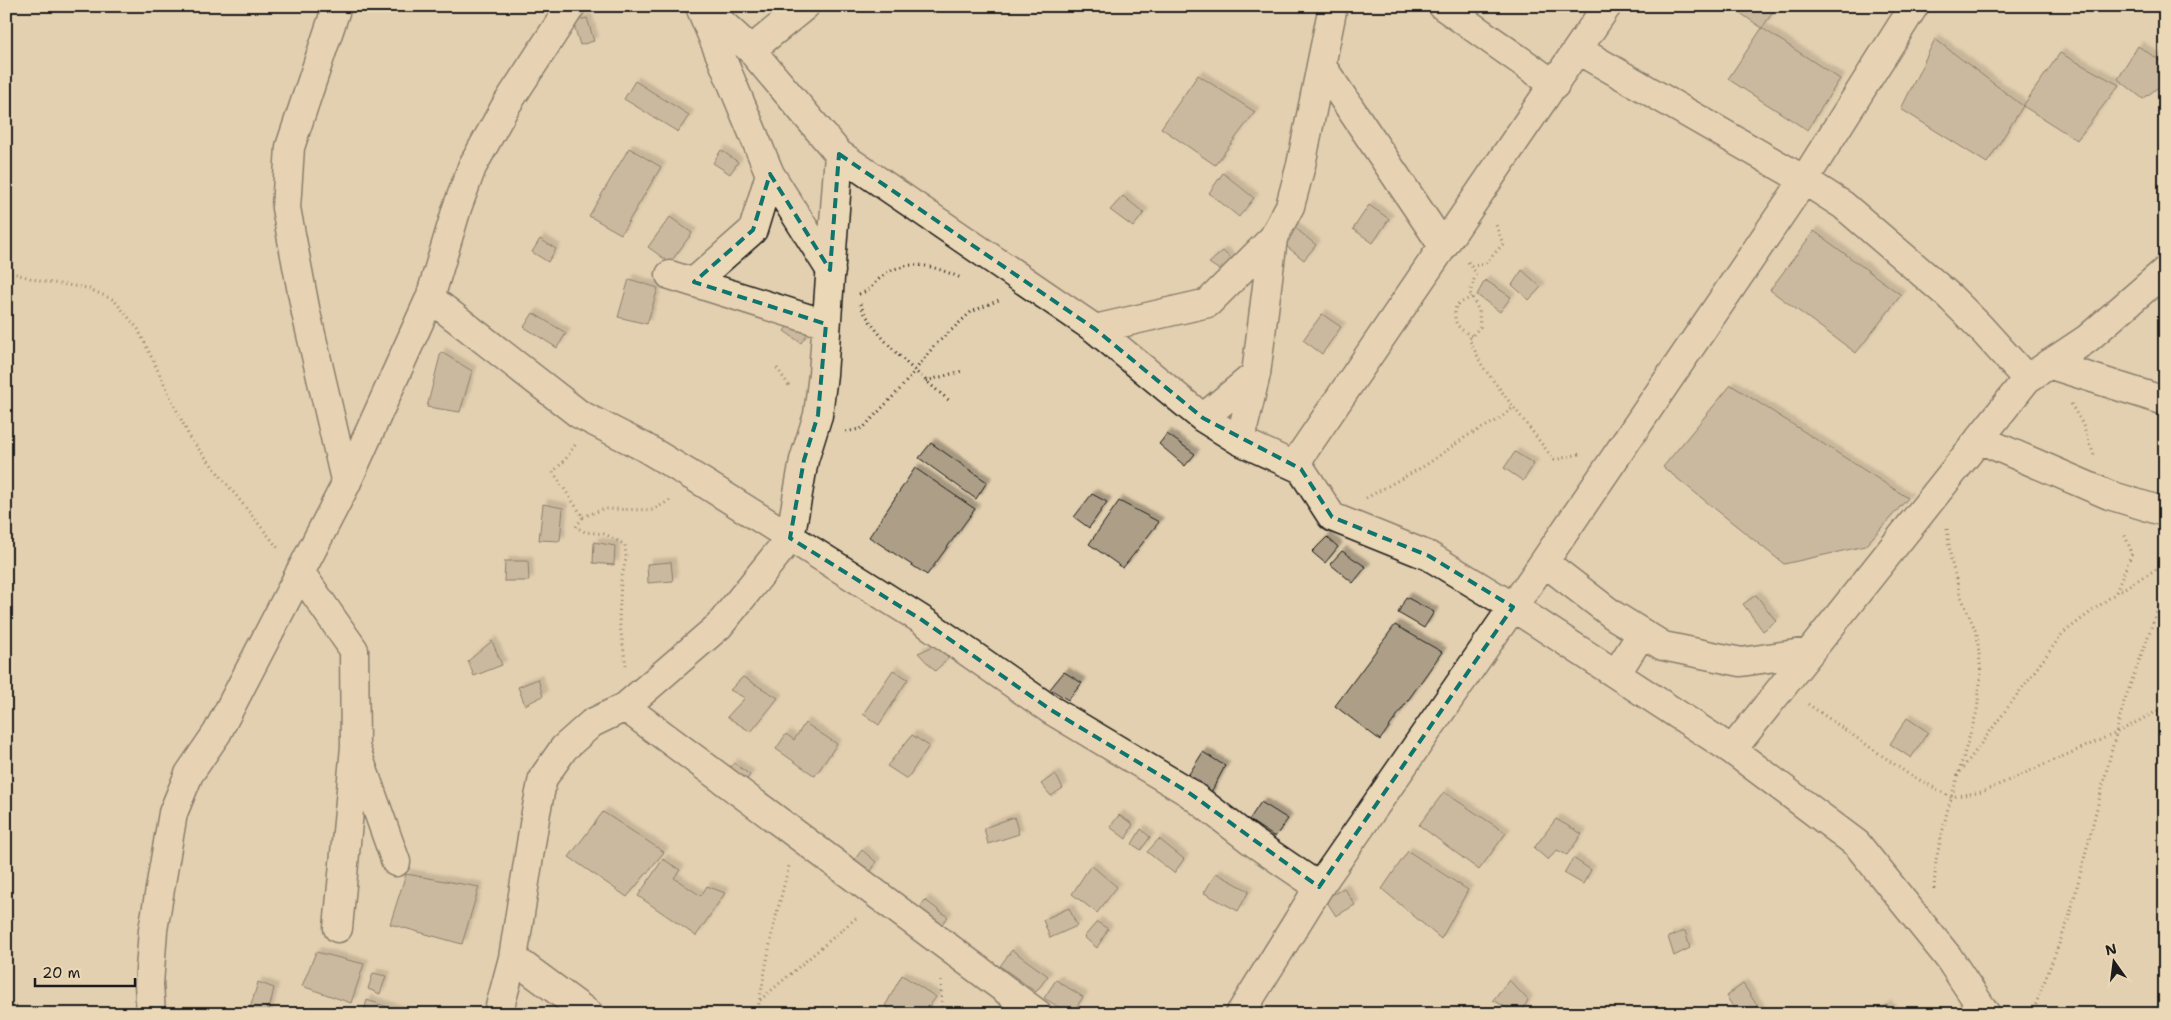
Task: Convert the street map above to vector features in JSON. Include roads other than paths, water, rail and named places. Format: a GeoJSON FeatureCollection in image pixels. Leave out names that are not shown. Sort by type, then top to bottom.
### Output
{"type":"FeatureCollection","features":[{"type":"Feature","properties":{"kind":"street"},"geometry":{"type":"LineString","coordinates":[[338,6],[290,147],[286,208],[306,313],[346,484]]}},
{"type":"Feature","properties":{"kind":"street"},"geometry":{"type":"LineString","coordinates":[[150,1014],[149,984],[153,930],[173,813],[189,774],[216,733],[346,484],[430,298],[456,208],[472,166],[506,107],[571,6]]}},
{"type":"Feature","properties":{"kind":"street"},"geometry":{"type":"LineString","coordinates":[[701,6],[751,50],[840,154],[1095,329],[1202,418],[1240,441],[1301,469],[1332,517],[1430,556],[1732,750],[1858,844],[1948,957],[1986,1014]]}},
{"type":"Feature","properties":{"kind":"street"},"geometry":{"type":"LineString","coordinates":[[701,6],[770,174],[831,271]]}},
{"type":"Feature","properties":{"kind":"street"},"geometry":{"type":"LineString","coordinates":[[751,50],[805,6]]}},
{"type":"Feature","properties":{"kind":"street"},"geometry":{"type":"LineString","coordinates":[[1095,329],[1208,303],[1273,238],[1290,206],[1301,165],[1333,6]]}},
{"type":"Feature","properties":{"kind":"street"},"geometry":{"type":"LineString","coordinates":[[1444,6],[1555,85]]}},
{"type":"Feature","properties":{"kind":"street"},"geometry":{"type":"LineString","coordinates":[[1294,465],[1555,85],[1607,6]]}},
{"type":"Feature","properties":{"kind":"street"},"geometry":{"type":"LineString","coordinates":[[1240,1014],[1319,887],[1544,562],[1804,180],[1912,8]]}},
{"type":"Feature","properties":{"kind":"street"},"geometry":{"type":"LineString","coordinates":[[1578,50],[1804,180],[1843,205],[1873,229],[1979,326],[2038,371],[2165,401]]}},
{"type":"Feature","properties":{"kind":"street"},"geometry":{"type":"LineString","coordinates":[[1321,65],[1443,246]]}},
{"type":"Feature","properties":{"kind":"street"},"geometry":{"type":"LineString","coordinates":[[498,1014],[513,958],[543,778],[564,748],[592,723],[634,699],[719,626],[790,538],[804,460],[818,416],[824,374],[826,324],[840,154]]}},
{"type":"Feature","properties":{"kind":"street"},"geometry":{"type":"LineString","coordinates":[[770,174],[753,230],[682,278],[826,324]]}},
{"type":"Feature","properties":{"kind":"street"},"geometry":{"type":"LineString","coordinates":[[1240,441],[1256,374],[1273,238]]}},
{"type":"Feature","properties":{"kind":"street"},"geometry":{"type":"LineString","coordinates":[[1732,750],[1979,439],[2038,371],[2087,339],[2165,271]]}},
{"type":"Feature","properties":{"kind":"street"},"geometry":{"type":"LineString","coordinates":[[430,298],[579,414],[675,466],[922,620],[1051,710],[1188,792],[1252,842],[1319,887]]}},
{"type":"Feature","properties":{"kind":"street"},"geometry":{"type":"LineString","coordinates":[[1202,418],[1256,374]]}},
{"type":"Feature","properties":{"kind":"street"},"geometry":{"type":"LineString","coordinates":[[1979,439],[2109,494],[2165,512]]}},
{"type":"Feature","properties":{"kind":"street"},"geometry":{"type":"LineString","coordinates":[[1544,562],[1613,615],[1662,646],[1741,662],[1810,652]]}},
{"type":"Feature","properties":{"kind":"street"},"geometry":{"type":"LineString","coordinates":[[300,572],[354,650],[355,748],[338,928]]}},
{"type":"Feature","properties":{"kind":"street"},"geometry":{"type":"LineString","coordinates":[[1616,674],[1642,633]]}},
{"type":"Feature","properties":{"kind":"street"},"geometry":{"type":"LineString","coordinates":[[634,699],[797,834],[1038,1014]]}},
{"type":"Feature","properties":{"kind":"street"},"geometry":{"type":"LineString","coordinates":[[355,748],[396,862]]}},
{"type":"Feature","properties":{"kind":"street"},"geometry":{"type":"LineString","coordinates":[[513,958],[589,1014]]}}]}
